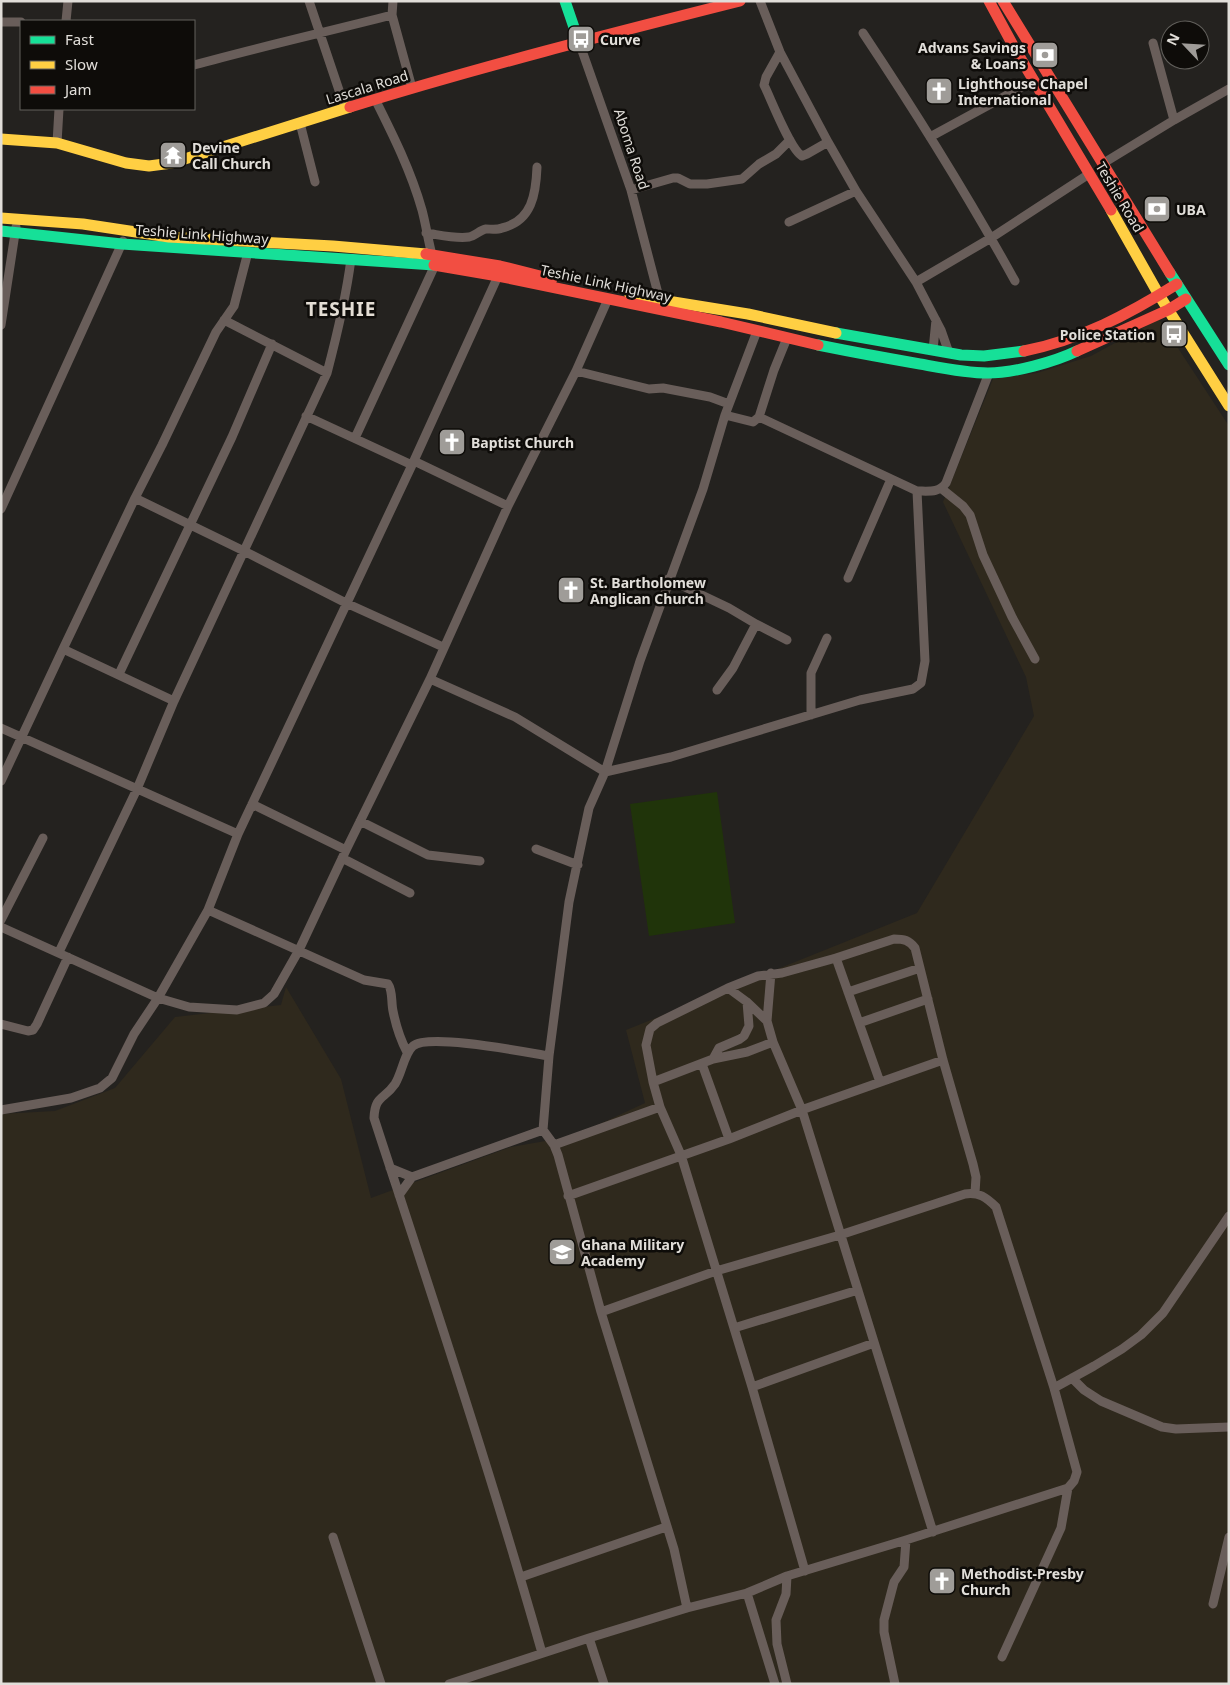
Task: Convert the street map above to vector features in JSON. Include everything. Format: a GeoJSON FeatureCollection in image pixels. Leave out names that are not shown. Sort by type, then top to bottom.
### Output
{"type":"FeatureCollection","features":[{"type":"Feature","properties":{"kind":"main road","name":"Aboma Road"},"geometry":{"type":"LineString","coordinates":[[565,1],[579,42]]}},
{"type":"Feature","properties":{"kind":"main road","name":"Lascala Road"},"geometry":{"type":"LineString","coordinates":[[1,139],[57,143],[126,163],[149,166],[172,163],[412,88],[579,42],[740,1]]}},
{"type":"Feature","properties":{"kind":"main road","name":"Teshie Road"},"geometry":{"type":"LineString","coordinates":[[989,1],[1159,296],[1229,406]]}},
{"type":"Feature","properties":{"kind":"main road","name":"Teshie Road"},"geometry":{"type":"LineString","coordinates":[[1003,1],[1102,164],[1229,365]]}},
{"type":"Feature","properties":{"kind":"main road","name":"Teshie Link Highway"},"geometry":{"type":"LineString","coordinates":[[1,218],[83,224],[169,237],[333,246],[434,260],[500,266],[660,304],[756,331],[850,352],[940,368],[989,373],[1024,368],[1067,356],[1168,310],[1186,298]]}},
{"type":"Feature","properties":{"kind":"main road","name":"Teshie Link Highway"},"geometry":{"type":"LineString","coordinates":[[1,231],[122,244],[351,259],[434,260],[498,276],[608,299],[760,316],[853,337],[949,353],[983,356],[1047,347],[1091,332],[1127,314],[1177,284]]}},
{"type":"Feature","properties":{"kind":"street"},"geometry":{"type":"LineString","coordinates":[[66,20],[68,1]]}},
{"type":"Feature","properties":{"kind":"street"},"geometry":{"type":"LineString","coordinates":[[310,1],[345,108]]}},
{"type":"Feature","properties":{"kind":"street"},"geometry":{"type":"LineString","coordinates":[[393,1],[392,15],[412,88]]}},
{"type":"Feature","properties":{"kind":"street"},"geometry":{"type":"LineString","coordinates":[[760,1],[780,52],[828,142],[856,191],[916,282],[936,319],[949,353]]}},
{"type":"Feature","properties":{"kind":"street"},"geometry":{"type":"LineString","coordinates":[[195,65],[392,15]]}},
{"type":"Feature","properties":{"kind":"street"},"geometry":{"type":"LineString","coordinates":[[1,22],[20,22]]}},
{"type":"Feature","properties":{"kind":"street"},"geometry":{"type":"LineString","coordinates":[[863,33],[930,137],[1015,281]]}},
{"type":"Feature","properties":{"kind":"street","name":"Aboma Road"},"geometry":{"type":"LineString","coordinates":[[579,42],[631,190],[660,304]]}},
{"type":"Feature","properties":{"kind":"street"},"geometry":{"type":"LineString","coordinates":[[1153,43],[1174,120]]}},
{"type":"Feature","properties":{"kind":"street"},"geometry":{"type":"LineString","coordinates":[[780,52],[764,80],[764,85],[790,140],[797,153],[802,156],[828,142]]}},
{"type":"Feature","properties":{"kind":"street"},"geometry":{"type":"LineString","coordinates":[[930,137],[1034,80]]}},
{"type":"Feature","properties":{"kind":"street"},"geometry":{"type":"LineString","coordinates":[[1102,164],[1229,89]]}},
{"type":"Feature","properties":{"kind":"street"},"geometry":{"type":"LineString","coordinates":[[355,438],[434,260],[422,210],[407,168],[393,134],[375,99]]}},
{"type":"Feature","properties":{"kind":"street"},"geometry":{"type":"LineString","coordinates":[[57,143],[60,110]]}},
{"type":"Feature","properties":{"kind":"street"},"geometry":{"type":"LineString","coordinates":[[300,122],[315,182]]}},
{"type":"Feature","properties":{"kind":"street"},"geometry":{"type":"LineString","coordinates":[[631,190],[673,178],[678,178],[690,184],[707,184],[742,179],[759,164],[776,154],[790,140]]}},
{"type":"Feature","properties":{"kind":"street"},"geometry":{"type":"LineString","coordinates":[[426,233],[461,238],[471,237],[484,229],[502,228],[514,223],[530,210],[536,186],[537,167]]}},
{"type":"Feature","properties":{"kind":"street"},"geometry":{"type":"LineString","coordinates":[[916,282],[991,238],[1089,174]]}},
{"type":"Feature","properties":{"kind":"street"},"geometry":{"type":"LineString","coordinates":[[789,222],[856,191]]}},
{"type":"Feature","properties":{"kind":"street"},"geometry":{"type":"LineString","coordinates":[[1,325],[17,219]]}},
{"type":"Feature","properties":{"kind":"street"},"geometry":{"type":"LineString","coordinates":[[1,509],[122,244],[125,231]]}},
{"type":"Feature","properties":{"kind":"street"},"geometry":{"type":"LineString","coordinates":[[1,780],[62,648],[216,332],[234,306],[248,252]]}},
{"type":"Feature","properties":{"kind":"street"},"geometry":{"type":"LineString","coordinates":[[58,952],[138,789],[174,700],[327,373],[348,288],[351,259]]}},
{"type":"Feature","properties":{"kind":"street"},"geometry":{"type":"LineString","coordinates":[[1,1110],[71,1098],[100,1088],[112,1078],[141,1022],[158,998],[208,910],[238,834],[413,463],[498,276]]}},
{"type":"Feature","properties":{"kind":"street"},"geometry":{"type":"LineString","coordinates":[[1,927],[158,998],[189,1008],[237,1010],[264,1004],[274,994],[299,950],[430,679],[508,506],[576,371],[608,299]]}},
{"type":"Feature","properties":{"kind":"street"},"geometry":{"type":"LineString","coordinates":[[933,350],[936,319]]}},
{"type":"Feature","properties":{"kind":"street"},"geometry":{"type":"LineString","coordinates":[[224,320],[327,373]]}},
{"type":"Feature","properties":{"kind":"street"},"geometry":{"type":"LineString","coordinates":[[687,1608],[674,1549],[601,1312],[554,1145],[543,1130],[549,1056],[569,902],[589,808],[605,772],[640,661],[668,580],[703,489],[725,415],[756,331]]}},
{"type":"Feature","properties":{"kind":"street"},"geometry":{"type":"LineString","coordinates":[[725,415],[753,422],[759,417],[774,370],[787,338]]}},
{"type":"Feature","properties":{"kind":"street"},"geometry":{"type":"LineString","coordinates":[[119,674],[232,437],[272,344]]}},
{"type":"Feature","properties":{"kind":"street"},"geometry":{"type":"LineString","coordinates":[[576,371],[649,390],[662,388],[686,392],[710,397],[729,404]]}},
{"type":"Feature","properties":{"kind":"street"},"geometry":{"type":"LineString","coordinates":[[759,417],[891,479],[918,490],[934,492],[942,489],[946,483],[989,373]]}},
{"type":"Feature","properties":{"kind":"street"},"geometry":{"type":"LineString","coordinates":[[306,416],[508,506]]}},
{"type":"Feature","properties":{"kind":"street"},"geometry":{"type":"LineString","coordinates":[[848,578],[891,479]]}},
{"type":"Feature","properties":{"kind":"street"},"geometry":{"type":"LineString","coordinates":[[942,489],[963,506],[970,515],[983,555],[1012,617],[1035,659]]}},
{"type":"Feature","properties":{"kind":"street"},"geometry":{"type":"LineString","coordinates":[[430,679],[515,717],[605,772],[671,756],[860,700],[913,689],[921,683],[925,661],[918,490]]}},
{"type":"Feature","properties":{"kind":"street"},"geometry":{"type":"LineString","coordinates":[[135,498],[191,524],[346,604],[443,647]]}},
{"type":"Feature","properties":{"kind":"street"},"geometry":{"type":"LineString","coordinates":[[668,580],[729,608],[787,640]]}},
{"type":"Feature","properties":{"kind":"street"},"geometry":{"type":"LineString","coordinates":[[717,690],[733,668],[756,624]]}},
{"type":"Feature","properties":{"kind":"street"},"geometry":{"type":"LineString","coordinates":[[811,714],[811,673],[827,638]]}},
{"type":"Feature","properties":{"kind":"street"},"geometry":{"type":"LineString","coordinates":[[62,648],[174,700]]}},
{"type":"Feature","properties":{"kind":"street"},"geometry":{"type":"LineString","coordinates":[[1,728],[238,834]]}},
{"type":"Feature","properties":{"kind":"street"},"geometry":{"type":"LineString","coordinates":[[252,804],[344,854],[410,893]]}},
{"type":"Feature","properties":{"kind":"street"},"geometry":{"type":"LineString","coordinates":[[360,821],[428,855],[480,861]]}},
{"type":"Feature","properties":{"kind":"street"},"geometry":{"type":"LineString","coordinates":[[1,920],[43,838]]}},
{"type":"Feature","properties":{"kind":"street"},"geometry":{"type":"LineString","coordinates":[[536,849],[578,865]]}},
{"type":"Feature","properties":{"kind":"street"},"geometry":{"type":"LineString","coordinates":[[208,910],[364,980],[388,984],[390,986],[391,1002],[398,1034],[407,1052]]}},
{"type":"Feature","properties":{"kind":"street"},"geometry":{"type":"LineString","coordinates":[[805,1571],[752,1387],[680,1155],[660,1107],[646,1045],[650,1029],[657,1023],[728,988],[758,976],[782,973],[894,939],[904,939],[910,942],[915,948],[943,1060],[973,1164],[976,1177],[975,1193]]}},
{"type":"Feature","properties":{"kind":"street"},"geometry":{"type":"LineString","coordinates":[[1,1024],[28,1031],[33,1030],[68,957]]}},
{"type":"Feature","properties":{"kind":"street"},"geometry":{"type":"LineString","coordinates":[[836,958],[880,1082]]}},
{"type":"Feature","properties":{"kind":"street"},"geometry":{"type":"LineString","coordinates":[[848,992],[920,968]]}},
{"type":"Feature","properties":{"kind":"street"},"geometry":{"type":"LineString","coordinates":[[771,974],[767,1021],[773,1042],[802,1110],[932,1532]]}},
{"type":"Feature","properties":{"kind":"street"},"geometry":{"type":"LineString","coordinates":[[728,988],[747,1002],[767,1021]]}},
{"type":"Feature","properties":{"kind":"street"},"geometry":{"type":"LineString","coordinates":[[859,1023],[928,999]]}},
{"type":"Feature","properties":{"kind":"street"},"geometry":{"type":"LineString","coordinates":[[713,1059],[719,1048],[744,1036],[749,1026],[747,1002]]}},
{"type":"Feature","properties":{"kind":"street"},"geometry":{"type":"LineString","coordinates":[[542,1653],[521,1577],[374,1118],[374,1107],[379,1099],[394,1086],[402,1071],[407,1052],[414,1045],[424,1042],[450,1042],[549,1056]]}},
{"type":"Feature","properties":{"kind":"street"},"geometry":{"type":"LineString","coordinates":[[653,1082],[713,1059],[747,1052],[773,1042]]}},
{"type":"Feature","properties":{"kind":"street"},"geometry":{"type":"LineString","coordinates":[[568,1196],[943,1060]]}},
{"type":"Feature","properties":{"kind":"street"},"geometry":{"type":"LineString","coordinates":[[702,1064],[729,1139]]}},
{"type":"Feature","properties":{"kind":"street"},"geometry":{"type":"LineString","coordinates":[[554,1145],[660,1107]]}},
{"type":"Feature","properties":{"kind":"street"},"geometry":{"type":"LineString","coordinates":[[399,1195],[412,1177],[543,1130]]}},
{"type":"Feature","properties":{"kind":"street"},"geometry":{"type":"LineString","coordinates":[[390,1168],[412,1177]]}},
{"type":"Feature","properties":{"kind":"street"},"geometry":{"type":"LineString","coordinates":[[449,1684],[687,1608],[747,1593],[788,1576],[1068,1488],[1074,1482],[1077,1472],[1054,1388],[996,1207],[986,1197],[975,1193],[965,1194],[716,1271],[601,1312]]}},
{"type":"Feature","properties":{"kind":"street"},"geometry":{"type":"LineString","coordinates":[[1054,1388],[1122,1349],[1141,1335],[1163,1312],[1229,1216]]}},
{"type":"Feature","properties":{"kind":"street"},"geometry":{"type":"LineString","coordinates":[[734,1328],[858,1290]]}},
{"type":"Feature","properties":{"kind":"street"},"geometry":{"type":"LineString","coordinates":[[752,1387],[874,1343]]}},
{"type":"Feature","properties":{"kind":"street"},"geometry":{"type":"LineString","coordinates":[[1072,1378],[1084,1390],[1101,1401],[1162,1427],[1228,1430]]}},
{"type":"Feature","properties":{"kind":"street"},"geometry":{"type":"LineString","coordinates":[[1002,1658],[1061,1528],[1068,1488]]}},
{"type":"Feature","properties":{"kind":"street"},"geometry":{"type":"LineString","coordinates":[[521,1577],[666,1527]]}},
{"type":"Feature","properties":{"kind":"street"},"geometry":{"type":"LineString","coordinates":[[333,1537],[381,1684]]}},
{"type":"Feature","properties":{"kind":"street"},"geometry":{"type":"LineString","coordinates":[[1213,1604],[1229,1537]]}},
{"type":"Feature","properties":{"kind":"street"},"geometry":{"type":"LineString","coordinates":[[895,1684],[884,1632],[884,1620],[894,1582],[904,1566],[906,1540]]}},
{"type":"Feature","properties":{"kind":"street"},"geometry":{"type":"LineString","coordinates":[[787,1684],[777,1644],[776,1620],[786,1594],[788,1576]]}},
{"type":"Feature","properties":{"kind":"street"},"geometry":{"type":"LineString","coordinates":[[747,1593],[775,1684]]}},
{"type":"Feature","properties":{"kind":"street"},"geometry":{"type":"LineString","coordinates":[[589,1638],[604,1684]]}},
{"type":"Feature","properties":{"kind":"shaded area","name":"Ghana Military Academy"},"geometry":{"type":"Polygon","coordinates":[[[1159,319],[1229,426],[1229,1684],[1,1684],[1,1114],[55,1111],[115,1088],[175,1017],[281,1005],[286,987],[341,1079],[371,1198],[511,1147],[574,1136],[645,1103],[626,1030],[917,913],[1034,716],[1026,677],[943,502],[993,379],[1037,373],[1091,356],[1159,319]]]}},
{"type":"Feature","properties":{"kind":"green space"},"geometry":{"type":"Polygon","coordinates":[[[717,792],[735,923],[649,936],[630,804],[717,792]]]}},
{"type":"Feature","properties":{"kind":"traffic: fast"},"geometry":{"type":"LineString","coordinates":[[565,1],[579,42]]}},
{"type":"Feature","properties":{"kind":"traffic: fast"},"geometry":{"type":"LineString","coordinates":[[1,231],[122,244],[434,265]]}},
{"type":"Feature","properties":{"kind":"traffic: fast"},"geometry":{"type":"LineString","coordinates":[[1170,273],[1229,365]]}},
{"type":"Feature","properties":{"kind":"traffic: fast"},"geometry":{"type":"LineString","coordinates":[[836,333],[961,355],[984,356],[1024,351]]}},
{"type":"Feature","properties":{"kind":"traffic: fast"},"geometry":{"type":"LineString","coordinates":[[818,345],[945,369],[988,373],[998,373],[1034,366],[1077,351]]}},
{"type":"Feature","properties":{"kind":"traffic: slow"},"geometry":{"type":"LineString","coordinates":[[1,139],[57,143],[126,163],[149,166],[172,163],[350,107]]}},
{"type":"Feature","properties":{"kind":"traffic: slow"},"geometry":{"type":"LineString","coordinates":[[1111,210],[1159,295],[1229,406]]}},
{"type":"Feature","properties":{"kind":"traffic: slow"},"geometry":{"type":"LineString","coordinates":[[1,218],[83,224],[169,237],[333,246],[426,254]]}},
{"type":"Feature","properties":{"kind":"traffic: slow"},"geometry":{"type":"LineString","coordinates":[[630,295],[748,314],[836,333]]}},
{"type":"Feature","properties":{"kind":"traffic: jam"},"geometry":{"type":"LineString","coordinates":[[350,107],[593,38],[740,1]]}},
{"type":"Feature","properties":{"kind":"traffic: jam"},"geometry":{"type":"LineString","coordinates":[[989,1],[1015,49],[1111,210]]}},
{"type":"Feature","properties":{"kind":"traffic: jam"},"geometry":{"type":"LineString","coordinates":[[1003,1],[1170,273]]}},
{"type":"Feature","properties":{"kind":"traffic: jam"},"geometry":{"type":"LineString","coordinates":[[426,254],[500,266],[552,279]]}},
{"type":"Feature","properties":{"kind":"traffic: jam"},"geometry":{"type":"LineString","coordinates":[[434,265],[498,276],[721,322],[818,345]]}},
{"type":"Feature","properties":{"kind":"traffic: jam"},"geometry":{"type":"LineString","coordinates":[[1024,351],[1065,340],[1104,325],[1141,306],[1177,284]]}},
{"type":"Feature","properties":{"kind":"traffic: jam"},"geometry":{"type":"LineString","coordinates":[[1077,351],[1168,310],[1186,299]]}},
{"type":"Feature","properties":{"kind":"place","name":"Curve"},"geometry":{"type":"Point","coordinates":[581,39]}},
{"type":"Feature","properties":{"kind":"place","name":"Advans Savings & Loans"},"geometry":{"type":"Point","coordinates":[1045,55]}},
{"type":"Feature","properties":{"kind":"place","name":"Lighthouse Chapel International"},"geometry":{"type":"Point","coordinates":[939,91]}},
{"type":"Feature","properties":{"kind":"place","name":"Devine Call Church"},"geometry":{"type":"Point","coordinates":[173,155]}},
{"type":"Feature","properties":{"kind":"place","name":"UBA"},"geometry":{"type":"Point","coordinates":[1157,209]}},
{"type":"Feature","properties":{"kind":"place","name":"Police Station"},"geometry":{"type":"Point","coordinates":[1174,334]}},
{"type":"Feature","properties":{"kind":"place","name":"Baptist Church"},"geometry":{"type":"Point","coordinates":[452,442]}},
{"type":"Feature","properties":{"kind":"place","name":"St. Bartholomew Anglican Church"},"geometry":{"type":"Point","coordinates":[571,590]}},
{"type":"Feature","properties":{"kind":"place","name":"Ghana Military Academy"},"geometry":{"type":"Point","coordinates":[562,1252]}},
{"type":"Feature","properties":{"kind":"place","name":"Methodist-Presby Church"},"geometry":{"type":"Point","coordinates":[942,1581]}},
{"type":"Feature","properties":{"kind":"district","name":"TESHIE"},"geometry":{"type":"Point","coordinates":[341,309]}}]}
